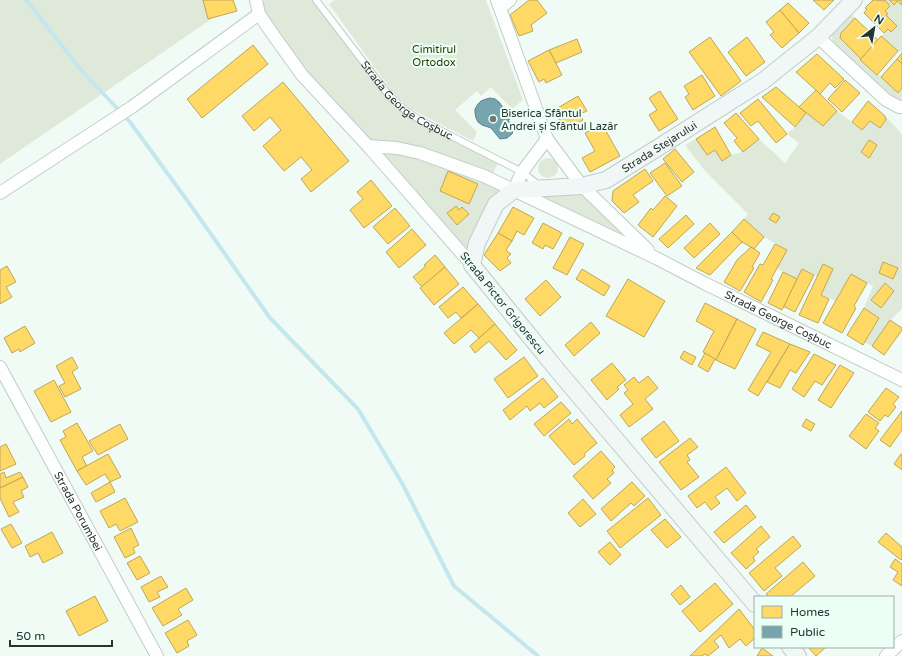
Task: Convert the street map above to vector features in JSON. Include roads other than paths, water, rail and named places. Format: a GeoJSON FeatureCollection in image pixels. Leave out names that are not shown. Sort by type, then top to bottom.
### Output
{"type":"FeatureCollection","features":[{"type":"Feature","properties":{"kind":"street","name":"Strada Pictor Grigorescu"},"geometry":{"type":"LineString","coordinates":[[256,0],[259,14],[302,75],[368,146],[472,265],[558,371],[754,603]]}},
{"type":"Feature","properties":{"kind":"street"},"geometry":{"type":"LineString","coordinates":[[499,4],[510,0]]}},
{"type":"Feature","properties":{"kind":"street","name":"Strada Stejarului"},"geometry":{"type":"LineString","coordinates":[[514,190],[582,186],[606,180],[659,148],[763,81],[818,37],[854,0]]}},
{"type":"Feature","properties":{"kind":"street","name":"Strada George Coșbuc"},"geometry":{"type":"LineString","coordinates":[[499,4],[548,139],[582,186],[656,258]]}},
{"type":"Feature","properties":{"kind":"street"},"geometry":{"type":"LineString","coordinates":[[0,193],[132,107],[259,14]]}},
{"type":"Feature","properties":{"kind":"street"},"geometry":{"type":"LineString","coordinates":[[818,37],[886,100],[899,107],[902,107]]}},
{"type":"Feature","properties":{"kind":"street"},"geometry":{"type":"LineString","coordinates":[[472,265],[476,243],[496,204],[514,190],[522,172],[548,139]]}},
{"type":"Feature","properties":{"kind":"street","name":"Strada George Coșbuc"},"geometry":{"type":"LineString","coordinates":[[368,146],[397,148],[420,153],[484,176],[656,258],[711,287],[902,380]]}},
{"type":"Feature","properties":{"kind":"street","name":"Strada Porumbei"},"geometry":{"type":"LineString","coordinates":[[0,367],[157,656]]}},
{"type":"Feature","properties":{"kind":"street"},"geometry":{"type":"LineString","coordinates":[[886,656],[902,641]]}},
{"type":"Feature","properties":{"kind":"street"},"geometry":{"type":"LineString","coordinates":[[791,648],[798,656]]}},
{"type":"Feature","properties":{"kind":"lane","name":"Strada George Coșbuc"},"geometry":{"type":"LineString","coordinates":[[316,0],[388,94],[404,110],[420,120],[522,172],[543,189]]}},
{"type":"Feature","properties":{"kind":"waterway"},"geometry":{"type":"LineString","coordinates":[[26,0],[82,71],[130,122],[270,318],[358,409],[402,483],[454,586],[538,656]]}},
{"type":"Feature","properties":{"kind":"place","name":"Biserica Sfântul Andrei și Sfântul Lazăr"},"geometry":{"type":"Point","coordinates":[493,119]}},
{"type":"Feature","properties":{"kind":"park label","name":"Cimitirul Ortodox"},"geometry":{"type":"Point","coordinates":[434,55]}}]}
